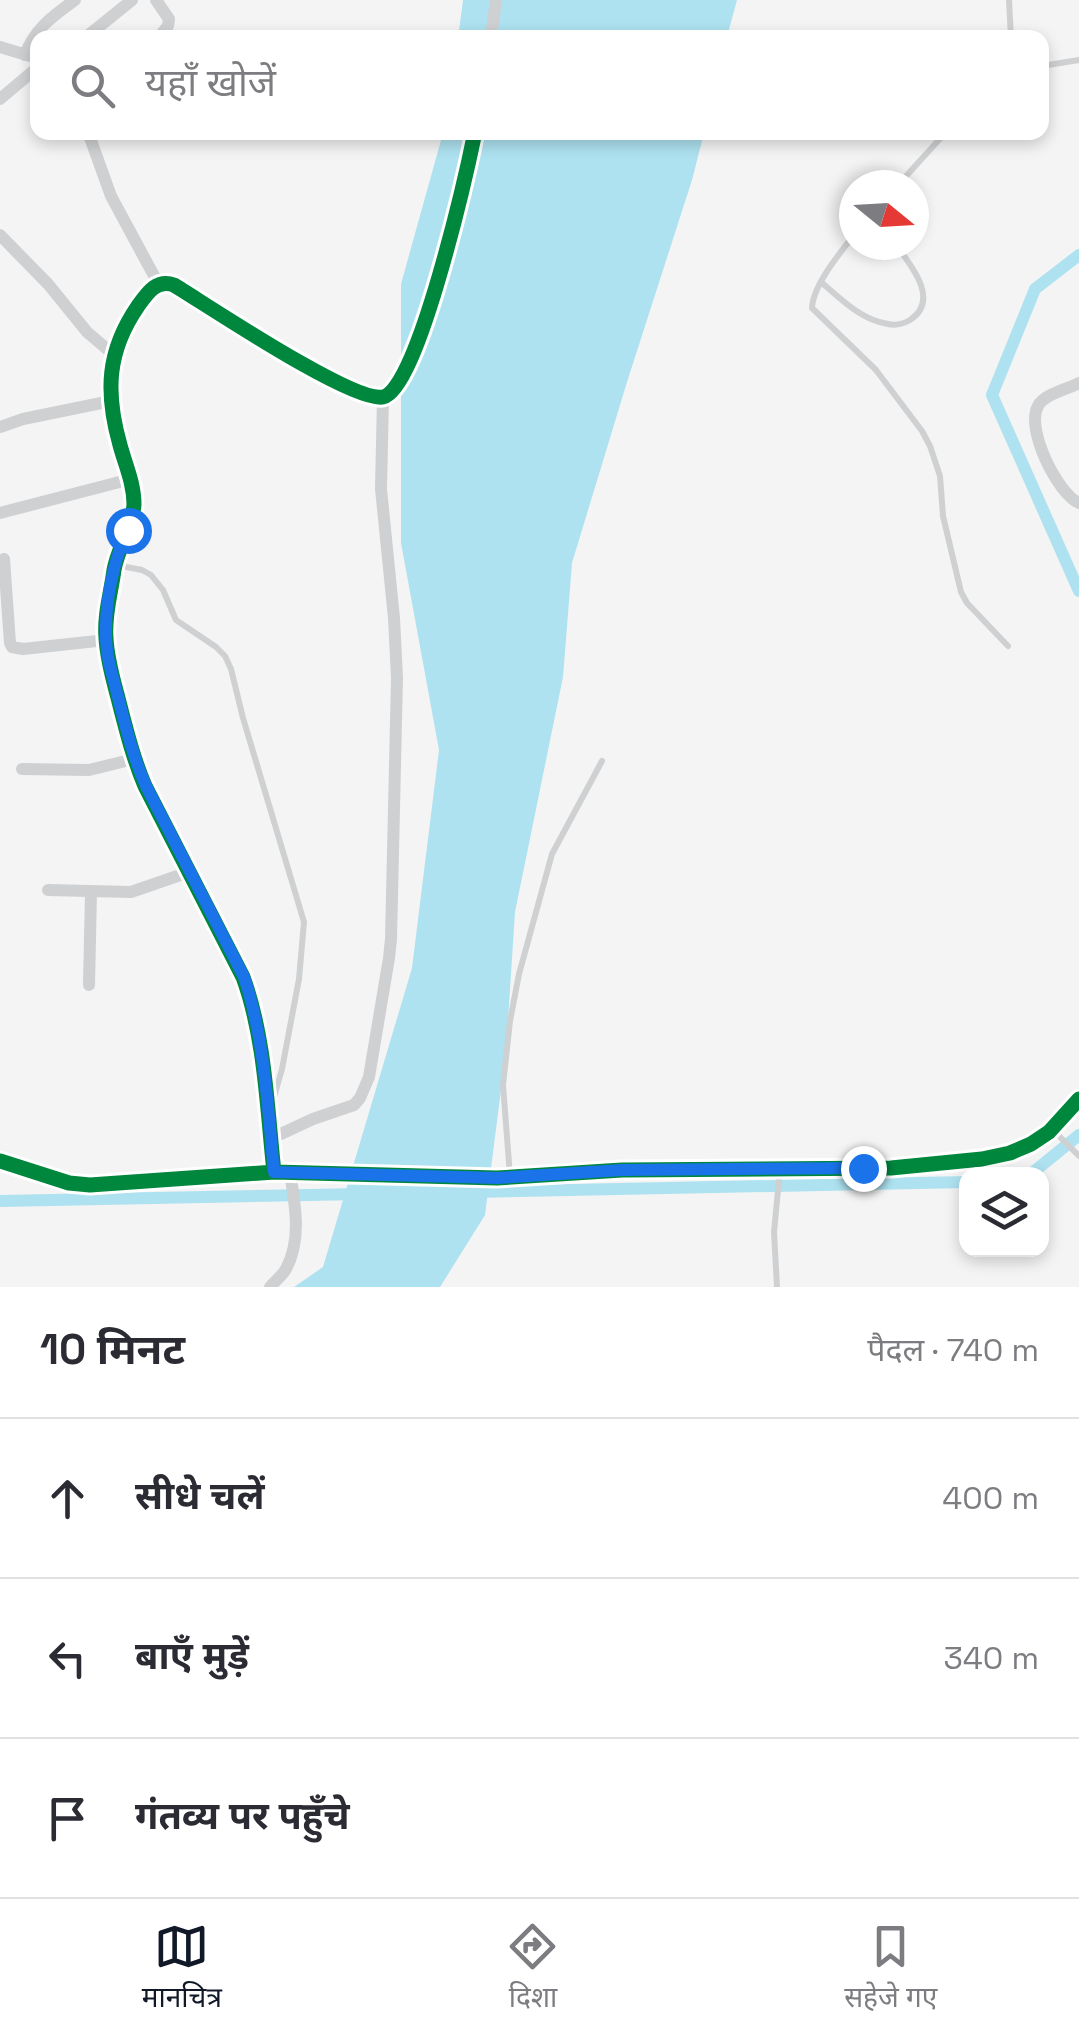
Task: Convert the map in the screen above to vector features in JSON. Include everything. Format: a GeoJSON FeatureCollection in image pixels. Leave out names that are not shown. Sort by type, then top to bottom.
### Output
{"type":"FeatureCollection","features":[{"type":"Feature","properties":{"kind":"street"},"geometry":{"type":"LineString","coordinates":[[38,30],[75,0]]}},
{"type":"Feature","properties":{"kind":"street"},"geometry":{"type":"LineString","coordinates":[[95,30],[132,0]]}},
{"type":"Feature","properties":{"kind":"street"},"geometry":{"type":"LineString","coordinates":[[156,0],[170,18],[165,30]]}},
{"type":"Feature","properties":{"kind":"street"},"geometry":{"type":"LineString","coordinates":[[492,30],[496,0]]}},
{"type":"Feature","properties":{"kind":"street"},"geometry":{"type":"LineString","coordinates":[[0,47],[30,56]]}},
{"type":"Feature","properties":{"kind":"street"},"geometry":{"type":"LineString","coordinates":[[0,98],[30,73]]}},
{"type":"Feature","properties":{"kind":"street"},"geometry":{"type":"LineString","coordinates":[[91,140],[111,196],[159,285]]}},
{"type":"Feature","properties":{"kind":"street"},"geometry":{"type":"LineString","coordinates":[[270,1287],[286,1269],[296,1218],[286,1172],[270,1139],[250,996],[134,759],[109,664],[106,618],[115,565],[133,518],[134,493],[111,401],[114,355],[130,317],[152,288],[166,283],[322,376],[368,395],[384,397],[406,371],[422,331],[474,140]]}},
{"type":"Feature","properties":{"kind":"street"},"geometry":{"type":"LineString","coordinates":[[0,235],[88,332],[114,355]]}},
{"type":"Feature","properties":{"kind":"street"},"geometry":{"type":"LineString","coordinates":[[1079,383],[1043,400],[1035,419],[1047,462],[1070,498],[1079,503]]}},
{"type":"Feature","properties":{"kind":"street"},"geometry":{"type":"LineString","coordinates":[[270,1139],[354,1105],[360,1098],[368,1077],[385,985],[391,938],[397,678],[382,489],[384,397]]}},
{"type":"Feature","properties":{"kind":"street"},"geometry":{"type":"LineString","coordinates":[[0,427],[111,401]]}},
{"type":"Feature","properties":{"kind":"street"},"geometry":{"type":"LineString","coordinates":[[0,513],[130,478]]}},
{"type":"Feature","properties":{"kind":"street"},"geometry":{"type":"LineString","coordinates":[[4,559],[12,647],[23,650],[106,640]]}},
{"type":"Feature","properties":{"kind":"street"},"geometry":{"type":"LineString","coordinates":[[22,769],[89,770],[134,759]]}},
{"type":"Feature","properties":{"kind":"street"},"geometry":{"type":"LineString","coordinates":[[48,890],[131,892],[189,872]]}},
{"type":"Feature","properties":{"kind":"street"},"geometry":{"type":"LineString","coordinates":[[89,985],[91,892]]}},
{"type":"Feature","properties":{"kind":"street"},"geometry":{"type":"LineString","coordinates":[[0,1161],[69,1183],[90,1185],[286,1172],[504,1177],[622,1170],[780,1174],[892,1168],[1010,1153],[1054,1133],[1079,1099]]}},
{"type":"Feature","properties":{"kind":"lane"},"geometry":{"type":"LineString","coordinates":[[1009,0],[1011,30]]}},
{"type":"Feature","properties":{"kind":"lane"},"geometry":{"type":"LineString","coordinates":[[1049,65],[1079,60]]}},
{"type":"Feature","properties":{"kind":"lane"},"geometry":{"type":"LineString","coordinates":[[912,170],[939,140]]}},
{"type":"Feature","properties":{"kind":"lane"},"geometry":{"type":"LineString","coordinates":[[839,256],[813,296],[812,308],[876,370],[930,446],[940,476],[943,516],[961,592],[1008,646]]}},
{"type":"Feature","properties":{"kind":"lane"},"geometry":{"type":"LineString","coordinates":[[821,282],[849,306],[876,321],[895,325],[910,320],[922,307],[923,288],[907,260]]}},
{"type":"Feature","properties":{"kind":"lane"},"geometry":{"type":"LineString","coordinates":[[115,565],[142,570],[151,576],[163,590],[176,620],[226,656],[304,922],[299,979],[269,1116]]}},
{"type":"Feature","properties":{"kind":"lane"},"geometry":{"type":"LineString","coordinates":[[504,1177],[504,1085],[519,974],[552,854],[602,761]]}},
{"type":"Feature","properties":{"kind":"lane"},"geometry":{"type":"LineString","coordinates":[[1054,1133],[1079,1156]]}},
{"type":"Feature","properties":{"kind":"lane"},"geometry":{"type":"LineString","coordinates":[[777,1287],[774,1242],[780,1174]]}},
{"type":"Feature","properties":{"kind":"water"},"geometry":{"type":"Polygon","coordinates":[[[463,0],[737,0],[729,30],[459,30],[463,0]]]}},
{"type":"Feature","properties":{"kind":"water"},"geometry":{"type":"Polygon","coordinates":[[[441,140],[702,140],[572,563],[563,677],[515,912],[506,1051],[485,1215],[440,1287],[294,1287],[323,1267],[412,968],[439,750],[401,543],[401,284],[441,140]]]}},
{"type":"Feature","properties":{"kind":"waterway"},"geometry":{"type":"LineString","coordinates":[[1079,255],[1035,289],[992,395],[1079,591]]}},
{"type":"Feature","properties":{"kind":"waterway"},"geometry":{"type":"LineString","coordinates":[[1040,1167],[1079,1135]]}},
{"type":"Feature","properties":{"kind":"waterway"},"geometry":{"type":"LineString","coordinates":[[472,1192],[959,1182]]}},
{"type":"Feature","properties":{"kind":"waterway"},"geometry":{"type":"LineString","coordinates":[[0,1201],[362,1194]]}},
{"type":"Feature","properties":{"kind":"cycle path"},"geometry":{"type":"LineString","coordinates":[[274,1172],[261,1048],[243,977],[145,786],[109,661],[108,604],[134,504],[112,407],[115,356],[120,339],[142,301],[153,288],[168,284],[342,385],[383,397],[397,385],[425,320],[452,231],[473,140]]}},
{"type":"Feature","properties":{"kind":"cycle path"},"geometry":{"type":"LineString","coordinates":[[0,1161],[69,1183],[90,1185],[274,1172],[497,1178],[622,1170],[891,1168],[1010,1153],[1049,1132],[1079,1099]]}},
{"type":"Feature","properties":{"kind":"route"},"geometry":{"type":"LineString","coordinates":[[128,530],[115,565],[106,618],[109,664],[134,759],[244,977],[267,1096],[274,1172],[497,1178],[622,1170],[863,1168]]}}]}
